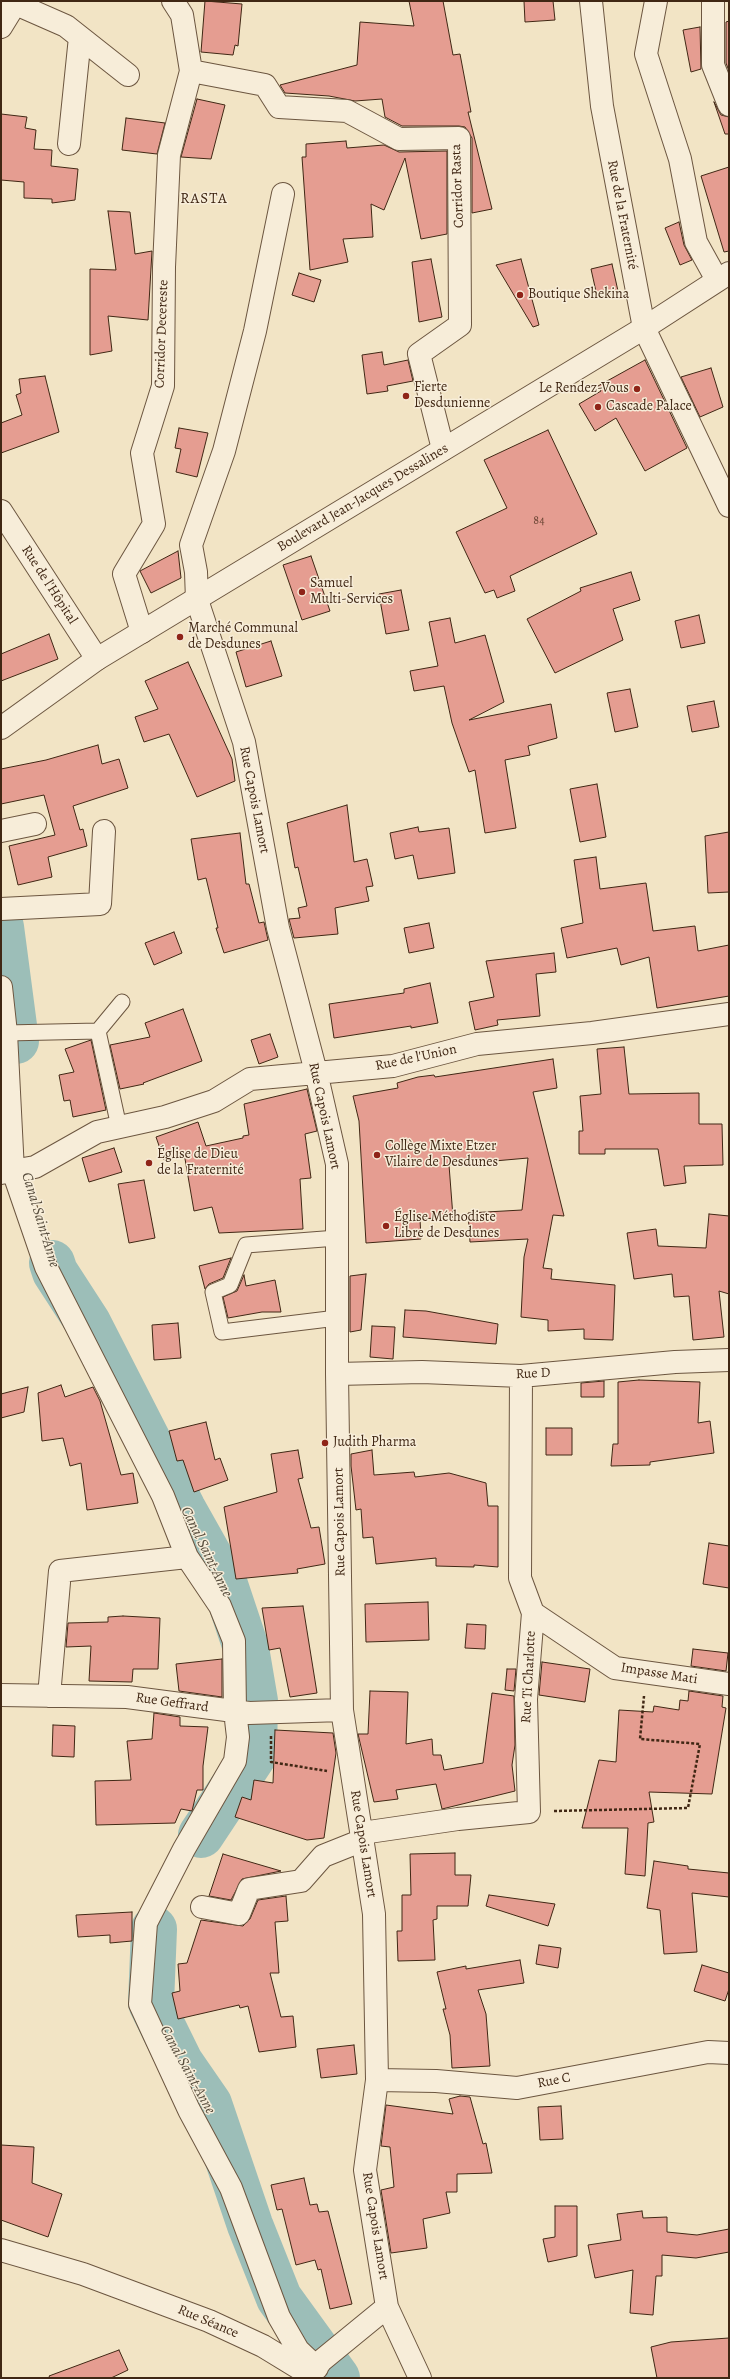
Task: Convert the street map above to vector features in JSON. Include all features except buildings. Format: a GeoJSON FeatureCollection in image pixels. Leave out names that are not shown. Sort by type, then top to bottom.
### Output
{"type":"FeatureCollection","features":[{"type":"Feature","properties":{"kind":"street"},"geometry":{"type":"LineString","coordinates":[[173,1],[182,15],[191,71]]}},
{"type":"Feature","properties":{"kind":"street","name":"Rue de la Fraternité"},"geometry":{"type":"LineString","coordinates":[[591,1],[602,106],[644,328],[729,506]]}},
{"type":"Feature","properties":{"kind":"street"},"geometry":{"type":"LineString","coordinates":[[656,1],[646,54],[680,159],[696,242],[723,276]]}},
{"type":"Feature","properties":{"kind":"street"},"geometry":{"type":"LineString","coordinates":[[713,1],[713,65],[729,105]]}},
{"type":"Feature","properties":{"kind":"street"},"geometry":{"type":"LineString","coordinates":[[1,27],[13,2],[66,26],[128,75]]}},
{"type":"Feature","properties":{"kind":"street"},"geometry":{"type":"LineString","coordinates":[[69,144],[80,37]]}},
{"type":"Feature","properties":{"kind":"street","name":"Corridor Rasta"},"geometry":{"type":"LineString","coordinates":[[191,71],[265,85],[279,107],[347,111],[398,138],[459,138],[460,325],[419,354],[443,449]]}},
{"type":"Feature","properties":{"kind":"street","name":"Corridor Decereste"},"geometry":{"type":"LineString","coordinates":[[142,632],[124,574],[154,524],[142,453],[163,386],[164,267],[169,155],[191,71]]}},
{"type":"Feature","properties":{"kind":"street","name":"Rue Capois Lamort"},"geometry":{"type":"LineString","coordinates":[[283,194],[255,331],[224,451],[191,545],[196,572],[197,600],[244,742],[278,928],[316,1072],[337,1164],[337,1374],[342,1710],[351,1776],[374,1914],[377,2080],[365,2170],[387,2307],[420,2378]]}},
{"type":"Feature","properties":{"kind":"street","name":"Boulevard Jean-Jacques Dessalines"},"geometry":{"type":"LineString","coordinates":[[1,728],[97,659],[197,600],[644,328],[723,276]]}},
{"type":"Feature","properties":{"kind":"street","name":"Rue de l'Hôpital"},"geometry":{"type":"LineString","coordinates":[[1,511],[97,659]]}},
{"type":"Feature","properties":{"kind":"street"},"geometry":{"type":"LineString","coordinates":[[1,831],[35,824]]}},
{"type":"Feature","properties":{"kind":"street"},"geometry":{"type":"LineString","coordinates":[[1,909],[100,904],[104,831]]}},
{"type":"Feature","properties":{"kind":"street"},"geometry":{"type":"LineString","coordinates":[[1,987],[17,1171],[46,1268],[163,1496],[187,1557],[220,1606],[234,1641],[254,1713],[238,1737],[235,1761],[184,1850],[146,1923],[140,2004],[189,2110],[231,2188],[279,2317],[298,2350],[316,2370],[387,2307]]}},
{"type":"Feature","properties":{"kind":"street","name":"Rue de l'Union"},"geometry":{"type":"LineString","coordinates":[[17,1171],[97,1132],[165,1117],[214,1101],[250,1079],[393,1066],[476,1044],[592,1033],[729,1014]]}},
{"type":"Feature","properties":{"kind":"street","name":"Rue D"},"geometry":{"type":"LineString","coordinates":[[337,1374],[422,1372],[521,1376],[675,1362],[729,1360]]}},
{"type":"Feature","properties":{"kind":"street","name":"Rue Ti Charlotte"},"geometry":{"type":"LineString","coordinates":[[521,1376],[520,1578],[533,1613],[526,1699],[529,1812]]}},
{"type":"Feature","properties":{"kind":"street"},"geometry":{"type":"LineString","coordinates":[[49,1696],[60,1571],[187,1557]]}},
{"type":"Feature","properties":{"kind":"street","name":"Impasse Mati"},"geometry":{"type":"LineString","coordinates":[[533,1613],[615,1668],[729,1684]]}},
{"type":"Feature","properties":{"kind":"street","name":"Rue Geffrard"},"geometry":{"type":"LineString","coordinates":[[1,1695],[127,1697],[254,1713],[342,1710]]}},
{"type":"Feature","properties":{"kind":"street"},"geometry":{"type":"LineString","coordinates":[[202,1907],[239,1914],[249,1889],[301,1882],[323,1856],[362,1836],[458,1819],[529,1812]]}},
{"type":"Feature","properties":{"kind":"street","name":"Rue C"},"geometry":{"type":"LineString","coordinates":[[377,2080],[436,2081],[517,2088],[708,2052],[729,2052]]}},
{"type":"Feature","properties":{"kind":"street","name":"Rue Séance"},"geometry":{"type":"LineString","coordinates":[[1,2250],[83,2274],[209,2321],[316,2370]]}},
{"type":"Feature","properties":{"kind":"lane"},"geometry":{"type":"LineString","coordinates":[[6,1033],[98,1031],[122,1002]]}},
{"type":"Feature","properties":{"kind":"lane"},"geometry":{"type":"LineString","coordinates":[[98,1031],[118,1127]]}},
{"type":"Feature","properties":{"kind":"lane"},"geometry":{"type":"LineString","coordinates":[[337,1238],[246,1245],[230,1285],[213,1292],[222,1332],[337,1318]]}},
{"type":"Feature","properties":{"kind":"path"},"geometry":{"type":"LineString","coordinates":[[529,1812],[688,1808],[700,1744],[640,1739],[646,1672]]}},
{"type":"Feature","properties":{"kind":"path"},"geometry":{"type":"LineString","coordinates":[[254,1713],[271,1762],[351,1776]]}},
{"type":"Feature","properties":{"kind":"waterway","name":"Canal Saint-Anne"},"geometry":{"type":"LineString","coordinates":[[1,927],[16,1041]]}},
{"type":"Feature","properties":{"kind":"waterway","name":"Canal Saint-Anne"},"geometry":{"type":"LineString","coordinates":[[52,1263],[55,1272],[88,1323],[183,1509],[224,1582],[246,1648],[255,1701],[254,1755],[201,1835]]}},
{"type":"Feature","properties":{"kind":"waterway","name":"Canal Saint-Anne"},"geometry":{"type":"LineString","coordinates":[[154,1929],[151,2003],[180,2062],[209,2104],[250,2225],[279,2298],[337,2378]]}},
{"type":"Feature","properties":{"kind":"place","name":"Boutique Shekina"},"geometry":{"type":"Point","coordinates":[520,295]}},
{"type":"Feature","properties":{"kind":"place","name":"Le Rendez-Vous"},"geometry":{"type":"Point","coordinates":[637,389]}},
{"type":"Feature","properties":{"kind":"place","name":"Fierte Desdunienne"},"geometry":{"type":"Point","coordinates":[406,396]}},
{"type":"Feature","properties":{"kind":"place","name":"Cascade Palace"},"geometry":{"type":"Point","coordinates":[598,407]}},
{"type":"Feature","properties":{"kind":"place","name":"Samuel Multi-Services"},"geometry":{"type":"Point","coordinates":[302,592]}},
{"type":"Feature","properties":{"kind":"place","name":"Marché Communal de Desdunes"},"geometry":{"type":"Point","coordinates":[180,637]}},
{"type":"Feature","properties":{"kind":"place","name":"Collège Mixte Etzer Vilaire de Desdunes"},"geometry":{"type":"Point","coordinates":[377,1155]}},
{"type":"Feature","properties":{"kind":"place","name":"Église de Dieu de la Fraternité"},"geometry":{"type":"Point","coordinates":[149,1163]}},
{"type":"Feature","properties":{"kind":"place","name":"Église Méthodiste Libre de Desdunes"},"geometry":{"type":"Point","coordinates":[386,1226]}},
{"type":"Feature","properties":{"kind":"place","name":"Judith Pharma"},"geometry":{"type":"Point","coordinates":[325,1443]}},
{"type":"Feature","properties":{"kind":"district","name":"RASTA"},"geometry":{"type":"Point","coordinates":[204,199]}}]}
